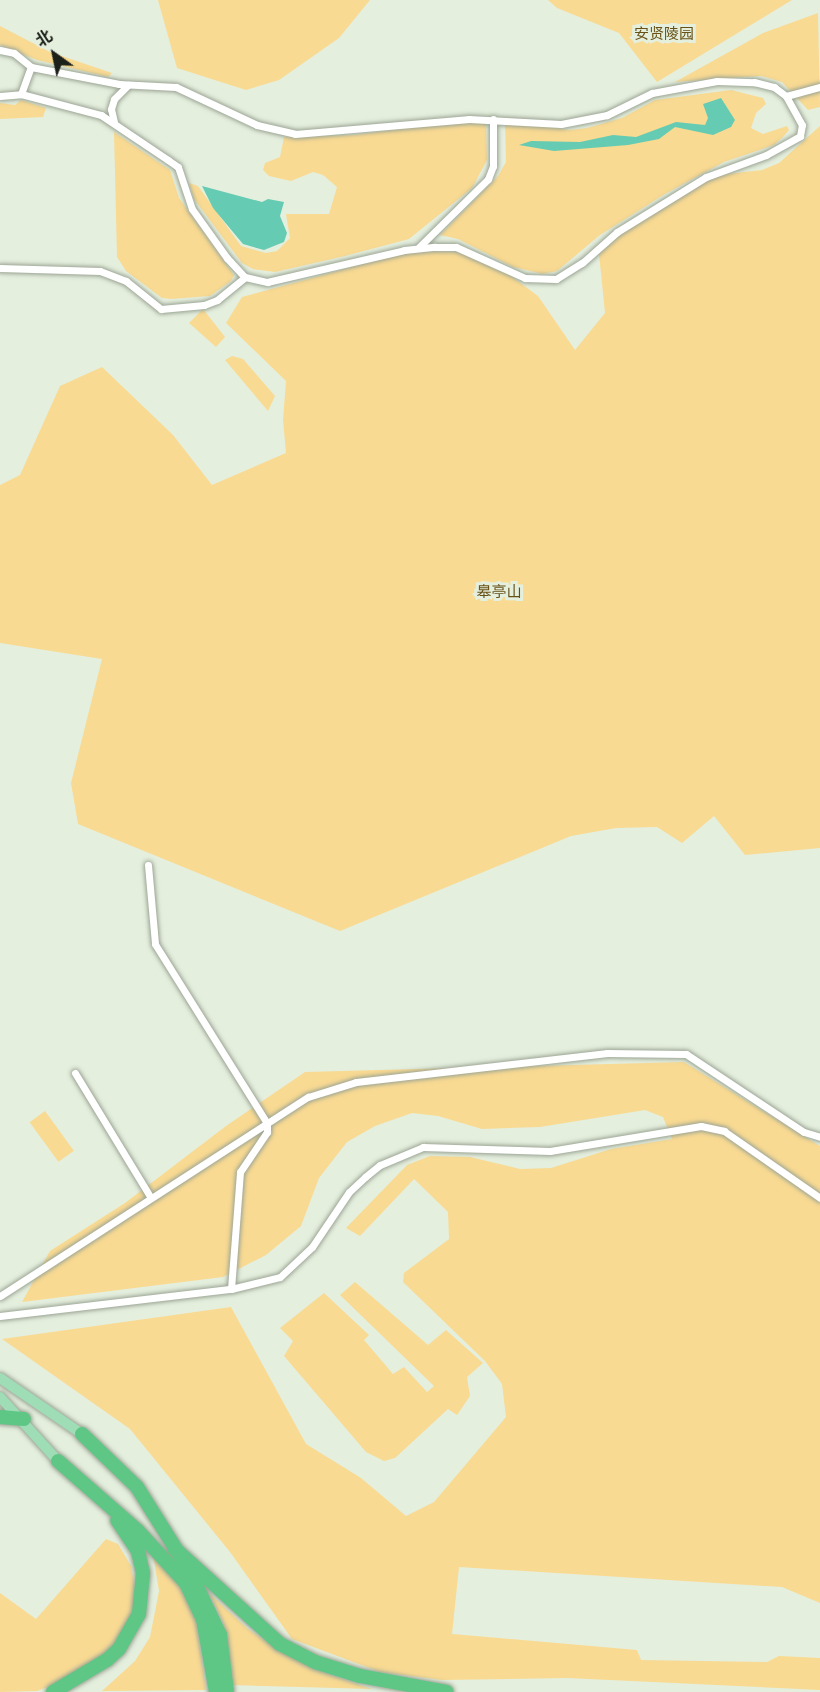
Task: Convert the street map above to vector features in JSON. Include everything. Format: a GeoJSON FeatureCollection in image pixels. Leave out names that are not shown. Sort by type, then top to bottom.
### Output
{"type":"FeatureCollection","features":[{"type":"Feature","properties":{"kind":"highway"},"geometry":{"type":"LineString","coordinates":[[0,1417],[24,1419]]}},
{"type":"Feature","properties":{"kind":"highway"},"geometry":{"type":"LineString","coordinates":[[82,1434],[137,1487],[203,1595],[220,1635],[227,1692]]}},
{"type":"Feature","properties":{"kind":"highway"},"geometry":{"type":"LineString","coordinates":[[58,1461],[154,1547],[186,1583],[203,1619],[216,1692]]}},
{"type":"Feature","properties":{"kind":"highway"},"geometry":{"type":"LineString","coordinates":[[53,1692],[107,1660],[119,1649],[139,1614],[143,1573],[138,1551],[100,1500]]}},
{"type":"Feature","properties":{"kind":"highway"},"geometry":{"type":"LineString","coordinates":[[174,1548],[280,1644],[315,1662],[360,1676],[447,1692]]}},
{"type":"Feature","properties":{"kind":"main road"},"geometry":{"type":"LineString","coordinates":[[0,1378],[82,1434]]}},
{"type":"Feature","properties":{"kind":"main road"},"geometry":{"type":"LineString","coordinates":[[0,1397],[24,1419],[58,1461]]}},
{"type":"Feature","properties":{"kind":"main road"},"geometry":{"type":"LineString","coordinates":[[0,1406],[24,1419]]}},
{"type":"Feature","properties":{"kind":"street"},"geometry":{"type":"LineString","coordinates":[[0,50],[14,53],[31,67],[128,85],[176,87],[256,124],[296,134],[493,118],[561,124],[607,115],[652,93],[717,81],[754,82],[774,87],[786,96],[802,125],[800,136],[766,155],[706,177],[617,231],[582,263],[556,279],[525,278],[456,248],[419,248],[267,282],[245,277],[192,209],[178,167],[101,115],[21,94],[0,96]]}},
{"type":"Feature","properties":{"kind":"street"},"geometry":{"type":"LineString","coordinates":[[21,94],[31,67]]}},
{"type":"Feature","properties":{"kind":"street"},"geometry":{"type":"LineString","coordinates":[[115,124],[112,103],[128,85]]}},
{"type":"Feature","properties":{"kind":"street"},"geometry":{"type":"LineString","coordinates":[[786,96],[820,87]]}},
{"type":"Feature","properties":{"kind":"street"},"geometry":{"type":"LineString","coordinates":[[419,248],[488,179],[493,166],[493,118]]}},
{"type":"Feature","properties":{"kind":"street"},"geometry":{"type":"LineString","coordinates":[[0,268],[100,271],[126,281],[161,309],[204,305],[218,300],[245,277]]}},
{"type":"Feature","properties":{"kind":"street"},"geometry":{"type":"LineString","coordinates":[[148,865],[155,944],[267,1123],[267,1132],[240,1172],[231,1289]]}},
{"type":"Feature","properties":{"kind":"street"},"geometry":{"type":"LineString","coordinates":[[0,1296],[308,1097],[356,1082],[607,1053],[686,1054],[804,1132],[820,1137]]}},
{"type":"Feature","properties":{"kind":"street"},"geometry":{"type":"LineString","coordinates":[[75,1073],[151,1198]]}},
{"type":"Feature","properties":{"kind":"street"},"geometry":{"type":"LineString","coordinates":[[0,1316],[231,1289],[280,1277],[312,1247],[349,1192],[365,1177],[390,1159],[423,1147],[550,1151],[701,1126],[724,1131],[820,1198]]}},
{"type":"Feature","properties":{"kind":"green space"},"geometry":{"type":"Polygon","coordinates":[[[158,0],[370,0],[339,38],[279,80],[246,90],[177,68],[158,0]]]}},
{"type":"Feature","properties":{"kind":"green space","name":"安贤陵园"},"geometry":{"type":"Polygon","coordinates":[[[548,0],[792,0],[657,82],[619,33],[557,8],[548,0]]]}},
{"type":"Feature","properties":{"kind":"green space"},"geometry":{"type":"Polygon","coordinates":[[[818,13],[820,107],[808,110],[782,82],[761,76],[675,82],[763,33],[818,13]]]}},
{"type":"Feature","properties":{"kind":"green space"},"geometry":{"type":"Polygon","coordinates":[[[0,26],[50,52],[112,73],[108,77],[37,60],[0,45],[0,26]]]}},
{"type":"Feature","properties":{"kind":"green space"},"geometry":{"type":"Polygon","coordinates":[[[731,90],[763,98],[766,104],[756,113],[751,128],[763,134],[787,126],[789,130],[774,145],[724,162],[665,194],[600,235],[557,271],[543,274],[513,267],[458,239],[440,235],[498,176],[506,162],[505,121],[570,130],[587,128],[622,118],[655,100],[731,90]]]}},
{"type":"Feature","properties":{"kind":"green space"},"geometry":{"type":"Polygon","coordinates":[[[21,100],[46,108],[43,117],[0,119],[0,103],[15,105],[21,100]]]}},
{"type":"Feature","properties":{"kind":"green space"},"geometry":{"type":"Polygon","coordinates":[[[475,119],[486,124],[487,160],[472,188],[409,239],[275,272],[253,269],[242,263],[194,199],[189,183],[198,186],[241,246],[266,253],[277,251],[290,238],[286,214],[329,214],[337,187],[323,175],[313,172],[291,181],[269,176],[263,170],[265,163],[280,157],[284,137],[354,135],[475,119]]]}},
{"type":"Feature","properties":{"kind":"green space","name":"皋亭山"},"geometry":{"type":"Polygon","coordinates":[[[820,126],[820,848],[745,855],[714,816],[682,843],[657,827],[616,828],[571,836],[340,931],[78,824],[71,783],[102,659],[0,643],[0,485],[20,475],[60,386],[102,367],[173,435],[212,485],[286,453],[283,420],[286,381],[226,323],[242,297],[411,251],[458,252],[492,262],[538,296],[575,350],[605,313],[599,254],[641,216],[719,175],[762,170],[779,163],[820,126]]]}},
{"type":"Feature","properties":{"kind":"green space"},"geometry":{"type":"Polygon","coordinates":[[[114,132],[170,170],[179,198],[234,275],[231,281],[210,296],[162,298],[126,271],[117,257],[114,132]]]}},
{"type":"Feature","properties":{"kind":"green space"},"geometry":{"type":"Polygon","coordinates":[[[203,309],[225,337],[216,347],[189,323],[203,309]]]}},
{"type":"Feature","properties":{"kind":"green space"},"geometry":{"type":"Polygon","coordinates":[[[232,356],[243,359],[275,396],[268,411],[225,360],[232,356]]]}},
{"type":"Feature","properties":{"kind":"green space"},"geometry":{"type":"Polygon","coordinates":[[[684,1062],[820,1146],[820,1603],[782,1587],[459,1567],[452,1634],[637,1650],[641,1660],[767,1662],[779,1656],[820,1658],[820,1690],[567,1678],[441,1680],[380,1672],[292,1639],[230,1552],[130,1429],[2,1339],[231,1307],[306,1444],[361,1478],[406,1516],[434,1502],[506,1417],[502,1384],[485,1361],[403,1282],[404,1273],[449,1239],[448,1212],[414,1179],[360,1236],[346,1228],[407,1165],[430,1156],[470,1157],[520,1169],[551,1168],[611,1149],[672,1139],[663,1117],[645,1110],[540,1127],[482,1129],[438,1116],[412,1113],[375,1126],[347,1142],[319,1178],[301,1226],[266,1255],[223,1277],[22,1302],[50,1251],[125,1203],[226,1126],[305,1072],[684,1062]]]}},
{"type":"Feature","properties":{"kind":"green space"},"geometry":{"type":"Polygon","coordinates":[[[45,1111],[74,1151],[58,1162],[30,1122],[45,1111]]]}},
{"type":"Feature","properties":{"kind":"green space"},"geometry":{"type":"Polygon","coordinates":[[[355,1282],[428,1345],[446,1330],[483,1363],[467,1377],[470,1396],[457,1415],[448,1409],[395,1458],[384,1461],[366,1452],[284,1356],[293,1341],[280,1328],[324,1293],[369,1335],[364,1340],[393,1374],[404,1367],[427,1392],[434,1386],[340,1295],[355,1282]]]}},
{"type":"Feature","properties":{"kind":"green space"},"geometry":{"type":"Polygon","coordinates":[[[106,1539],[118,1544],[131,1566],[136,1595],[132,1619],[109,1651],[64,1681],[37,1691],[0,1692],[0,1593],[36,1619],[106,1539]]]}},
{"type":"Feature","properties":{"kind":"green space"},"geometry":{"type":"Polygon","coordinates":[[[153,1554],[174,1575],[196,1621],[206,1690],[102,1691],[135,1661],[150,1637],[159,1591],[153,1554]]]}},
{"type":"Feature","properties":{"kind":"green space"},"geometry":{"type":"Polygon","coordinates":[[[209,1593],[248,1629],[276,1648],[313,1669],[372,1689],[231,1685],[224,1624],[209,1593]]]}},
{"type":"Feature","properties":{"kind":"water"},"geometry":{"type":"Polygon","coordinates":[[[721,98],[735,120],[731,127],[713,135],[675,127],[659,139],[628,145],[554,151],[519,145],[531,141],[580,142],[613,135],[636,137],[676,122],[705,125],[708,118],[703,104],[721,98]]]}},
{"type":"Feature","properties":{"kind":"water"},"geometry":{"type":"Polygon","coordinates":[[[202,186],[262,202],[268,199],[284,202],[280,216],[287,233],[284,242],[264,250],[243,244],[213,208],[202,186]]]}}]}
